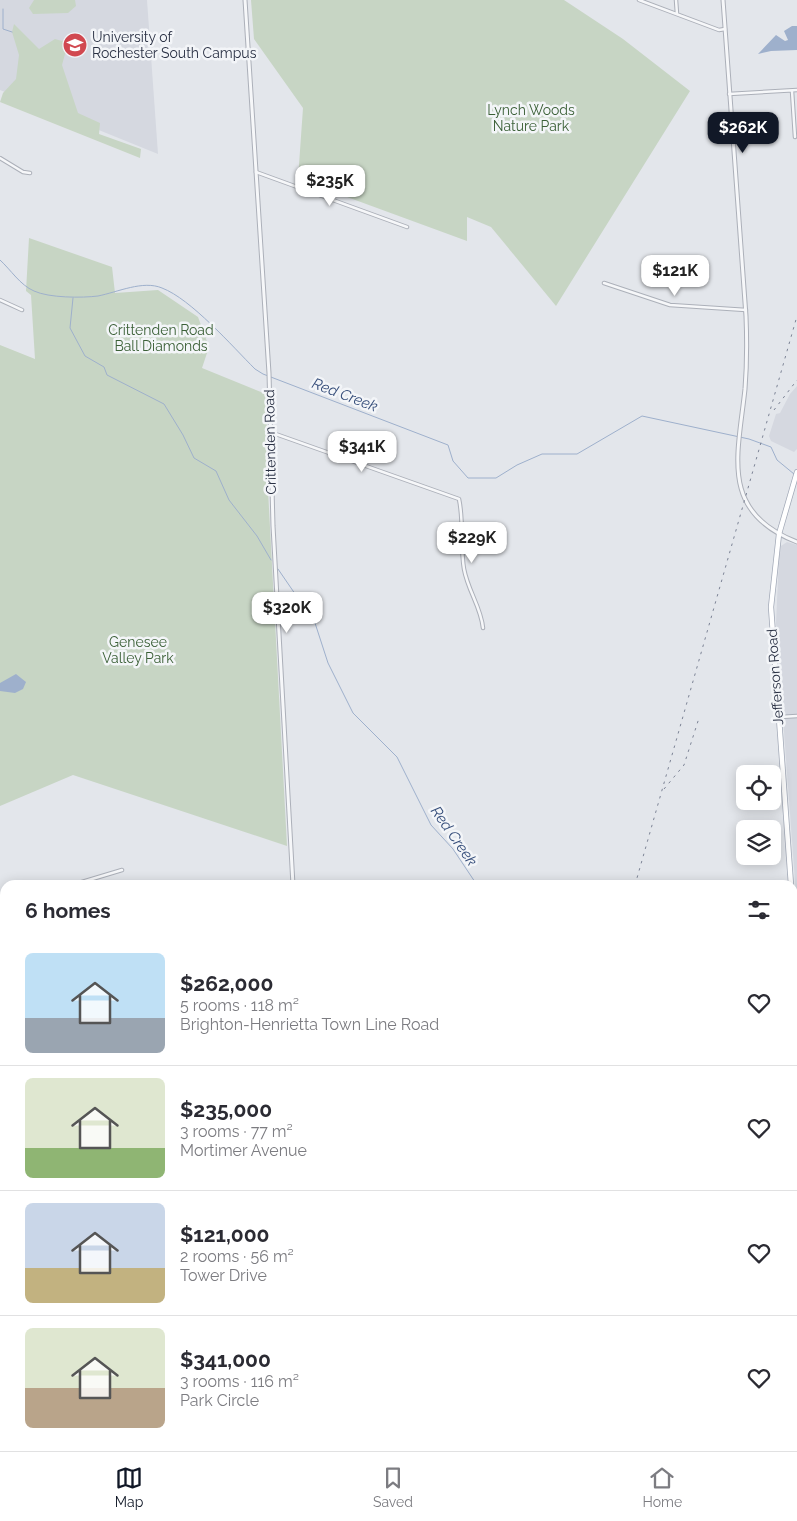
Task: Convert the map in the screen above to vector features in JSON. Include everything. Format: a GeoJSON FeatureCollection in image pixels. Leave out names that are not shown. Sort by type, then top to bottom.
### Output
{"type":"FeatureCollection","features":[{"type":"Feature","properties":{"kind":"main road","name":"Jefferson Road"},"geometry":{"type":"LineString","coordinates":[[791,880],[771,607],[778,534],[797,472]]}},
{"type":"Feature","properties":{"kind":"street","name":"Crittenden Road"},"geometry":{"type":"LineString","coordinates":[[246,0],[269,373],[273,526],[293,880]]}},
{"type":"Feature","properties":{"kind":"street"},"geometry":{"type":"LineString","coordinates":[[639,0],[719,30],[725,29]]}},
{"type":"Feature","properties":{"kind":"street"},"geometry":{"type":"LineString","coordinates":[[676,0],[676,14]]}},
{"type":"Feature","properties":{"kind":"street"},"geometry":{"type":"LineString","coordinates":[[723,0],[746,310],[746,367],[738,445],[738,473],[745,498],[760,520],[778,534],[797,542]]}},
{"type":"Feature","properties":{"kind":"street"},"geometry":{"type":"LineString","coordinates":[[792,90],[795,137]]}},
{"type":"Feature","properties":{"kind":"street"},"geometry":{"type":"LineString","coordinates":[[729,94],[797,90]]}},
{"type":"Feature","properties":{"kind":"street"},"geometry":{"type":"LineString","coordinates":[[0,158],[22,172],[30,173]]}},
{"type":"Feature","properties":{"kind":"street"},"geometry":{"type":"LineString","coordinates":[[256,172],[408,226]]}},
{"type":"Feature","properties":{"kind":"street"},"geometry":{"type":"LineString","coordinates":[[604,283],[670,305],[746,310]]}},
{"type":"Feature","properties":{"kind":"street"},"geometry":{"type":"LineString","coordinates":[[0,300],[22,310]]}},
{"type":"Feature","properties":{"kind":"street"},"geometry":{"type":"LineString","coordinates":[[270,432],[459,499],[464,570],[467,583],[481,612],[483,628]]}},
{"type":"Feature","properties":{"kind":"street"},"geometry":{"type":"LineString","coordinates":[[778,717],[797,716]]}},
{"type":"Feature","properties":{"kind":"street"},"geometry":{"type":"LineString","coordinates":[[89,880],[122,870]]}},
{"type":"Feature","properties":{"kind":"shaded area","name":"University of Rochester South Campus"},"geometry":{"type":"Polygon","coordinates":[[[0,0],[147,0],[158,154],[0,90],[0,0]]]}},
{"type":"Feature","properties":{"kind":"shaded area"},"geometry":{"type":"Polygon","coordinates":[[[797,386],[797,449],[794,452],[771,441],[769,436],[776,414],[780,413],[790,394],[797,386]]]}},
{"type":"Feature","properties":{"kind":"shaded area"},"geometry":{"type":"Polygon","coordinates":[[[787,542],[797,545],[797,880],[795,880],[776,623],[781,546],[787,542]]]}},
{"type":"Feature","properties":{"kind":"green space"},"geometry":{"type":"Polygon","coordinates":[[[34,0],[75,0],[76,6],[68,13],[33,14],[29,8],[34,0]]]}},
{"type":"Feature","properties":{"kind":"green space","name":"Lynch Woods Nature Park"},"geometry":{"type":"Polygon","coordinates":[[[251,0],[564,0],[623,39],[690,91],[556,306],[491,227],[467,217],[467,241],[298,179],[303,108],[254,39],[251,0]]]}},
{"type":"Feature","properties":{"kind":"green space"},"geometry":{"type":"Polygon","coordinates":[[[14,24],[39,49],[55,39],[62,41],[70,35],[75,46],[65,54],[62,65],[78,113],[100,123],[99,134],[141,149],[140,158],[0,102],[3,93],[16,79],[19,55],[12,32],[14,24]]]}},
{"type":"Feature","properties":{"kind":"green space","name":"Genesee Valley Park"},"geometry":{"type":"Polygon","coordinates":[[[29,238],[112,267],[115,293],[158,290],[198,317],[209,347],[202,368],[266,394],[268,490],[287,846],[73,775],[0,806],[0,345],[35,359],[31,295],[26,291],[29,238]]]}},
{"type":"Feature","properties":{"kind":"water"},"geometry":{"type":"Polygon","coordinates":[[[792,26],[797,26],[797,50],[771,51],[758,54],[776,35],[785,41],[788,40],[784,31],[792,26]]]}},
{"type":"Feature","properties":{"kind":"water"},"geometry":{"type":"Polygon","coordinates":[[[16,674],[26,682],[23,689],[15,693],[0,691],[0,683],[16,674]]]}},
{"type":"Feature","properties":{"kind":"waterway"},"geometry":{"type":"LineString","coordinates":[[3,9],[3,29],[12,32]]}},
{"type":"Feature","properties":{"kind":"waterway","name":"Red Creek"},"geometry":{"type":"LineString","coordinates":[[0,260],[24,285],[34,291],[48,295],[91,297],[139,286],[147,285],[162,288],[186,302],[198,312],[255,369],[263,374],[448,445],[453,461],[468,478],[496,478],[517,465],[542,454],[577,454],[642,416],[749,439],[771,447],[777,460],[794,474]]}},
{"type":"Feature","properties":{"kind":"waterway","name":"Red Creek"},"geometry":{"type":"LineString","coordinates":[[73,298],[70,328],[85,356],[104,367],[107,375],[164,404],[183,435],[194,458],[216,471],[229,500],[257,536],[271,560]]}},
{"type":"Feature","properties":{"kind":"waterway","name":"Red Creek"},"geometry":{"type":"LineString","coordinates":[[278,569],[315,623],[328,663],[353,713],[397,757],[431,825],[453,849],[474,880]]}},
{"type":"Feature","properties":{"kind":"railway"},"geometry":{"type":"LineString","coordinates":[[636,880],[797,316]]}},
{"type":"Feature","properties":{"kind":"railway"},"geometry":{"type":"LineString","coordinates":[[774,410],[797,380]]}},
{"type":"Feature","properties":{"kind":"railway"},"geometry":{"type":"LineString","coordinates":[[664,789],[684,765],[699,718]]}},
{"type":"Feature","properties":{"kind":"place","name":"University of Rochester South Campus"},"geometry":{"type":"Point","coordinates":[75,45]}},
{"type":"Feature","properties":{"kind":"park label","name":"Crittenden Road Ball Diamonds"},"geometry":{"type":"Point","coordinates":[161,338]}}]}
